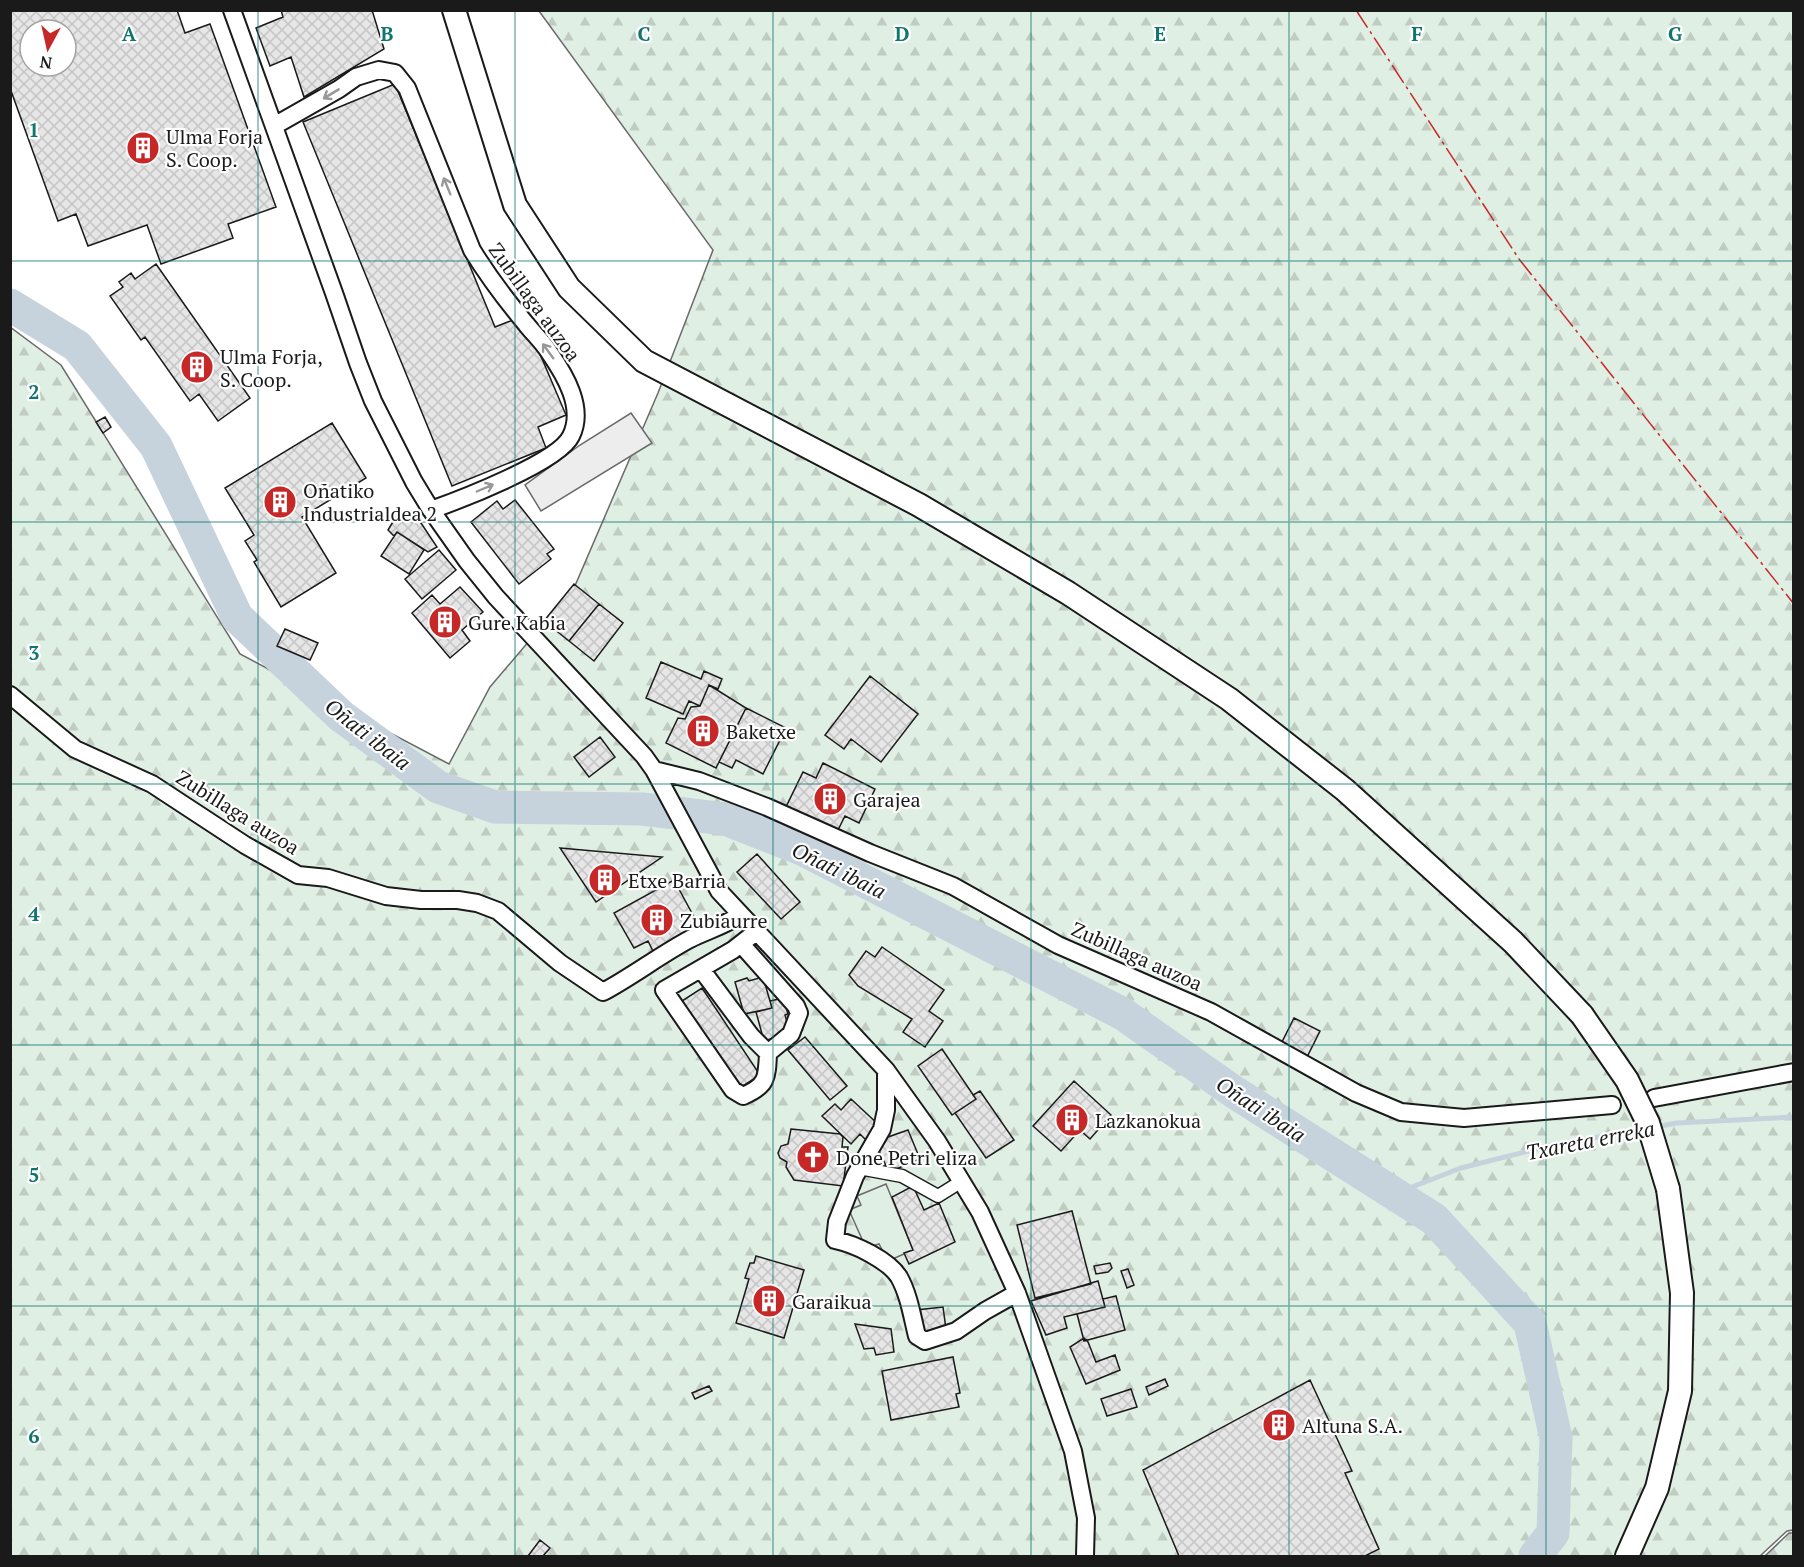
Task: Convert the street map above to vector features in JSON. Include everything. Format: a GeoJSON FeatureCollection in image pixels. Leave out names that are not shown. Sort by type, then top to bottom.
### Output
{"type":"FeatureCollection","features":[{"type":"Feature","properties":{"kind":"main road"},"geometry":{"type":"LineString","coordinates":[[454,10],[515,206],[569,288],[644,361],[919,505],[1068,593],[1229,699],[1345,790],[1513,942],[1582,1015],[1627,1080],[1648,1123],[1668,1189],[1682,1293],[1680,1391],[1657,1488],[1627,1557]]}},
{"type":"Feature","properties":{"kind":"street"},"geometry":{"type":"LineString","coordinates":[[232,10],[357,363],[373,401],[431,510],[496,597],[611,719],[654,770],[719,891],[868,1048],[886,1070],[913,1105],[980,1212],[1017,1293],[1073,1451],[1086,1518],[1084,1553]]}},
{"type":"Feature","properties":{"kind":"street","name":"Zubillaga auzoa"},"geometry":{"type":"LineString","coordinates":[[274,126],[356,77],[379,70],[395,73],[407,88],[472,250],[506,300],[549,351],[572,390],[576,414],[571,438],[554,454],[511,476],[431,510]]}},
{"type":"Feature","properties":{"kind":"street","name":"Zubillaga auzoa"},"geometry":{"type":"LineString","coordinates":[[10,695],[75,749],[152,784],[245,845],[298,874],[328,878],[373,893],[398,898],[458,900],[489,906],[560,963],[603,992],[668,952],[740,915]]}},
{"type":"Feature","properties":{"kind":"street","name":"Zubillaga auzoa"},"geometry":{"type":"LineString","coordinates":[[654,770],[699,781],[758,803],[870,853],[953,886],[1058,945],[1212,1012],[1356,1094],[1401,1112],[1464,1118],[1612,1105]]}},
{"type":"Feature","properties":{"kind":"street"},"geometry":{"type":"LineString","coordinates":[[741,944],[796,1006],[799,1013],[790,1035],[768,1053],[767,1073],[758,1089],[743,1096],[733,1090],[664,990],[741,944],[756,932]]}},
{"type":"Feature","properties":{"kind":"street"},"geometry":{"type":"LineString","coordinates":[[701,969],[751,1036],[768,1053]]}},
{"type":"Feature","properties":{"kind":"street"},"geometry":{"type":"LineString","coordinates":[[886,1070],[886,1110],[882,1129],[859,1168],[837,1222],[836,1240],[848,1242],[868,1252],[898,1275],[906,1291],[917,1336],[925,1341],[956,1331],[1017,1293]]}},
{"type":"Feature","properties":{"kind":"street"},"geometry":{"type":"LineString","coordinates":[[1654,1098],[1794,1072]]}},
{"type":"Feature","properties":{"kind":"street"},"geometry":{"type":"LineString","coordinates":[[859,1168],[902,1176],[938,1196],[954,1186]]}},
{"type":"Feature","properties":{"kind":"green space"},"geometry":{"type":"Polygon","coordinates":[[[539,11],[1793,11],[1793,1530],[1787,1531],[1760,1556],[11,1556],[10,327],[61,365],[240,654],[449,764],[490,687],[574,588],[658,393],[713,250],[539,11]]]}},
{"type":"Feature","properties":{"kind":"green space"},"geometry":{"type":"Polygon","coordinates":[[[886,1184],[913,1250],[888,1261],[879,1244],[866,1248],[849,1210],[861,1205],[857,1196],[886,1184]]]}},
{"type":"Feature","properties":{"kind":"green space"},"geometry":{"type":"Polygon","coordinates":[[[1789,1533],[1793,1533],[1793,1556],[1765,1556],[1789,1533]]]}},
{"type":"Feature","properties":{"kind":"shaded area"},"geometry":{"type":"Polygon","coordinates":[[[631,413],[652,443],[541,511],[525,485],[580,445],[631,413]]]}},
{"type":"Feature","properties":{"kind":"building","name":"Ulma Forja S. Coop."},"geometry":{"type":"Polygon","coordinates":[[[10,10],[177,10],[185,33],[210,24],[276,207],[228,224],[233,238],[161,264],[147,225],[88,246],[76,214],[58,221],[10,88],[10,10]]]}},
{"type":"Feature","properties":{"kind":"building"},"geometry":{"type":"Polygon","coordinates":[[[281,10],[372,10],[384,49],[304,97],[291,57],[270,66],[256,28],[283,17],[281,10]]]}},
{"type":"Feature","properties":{"kind":"building"},"geometry":{"type":"Polygon","coordinates":[[[395,84],[495,327],[513,320],[540,354],[566,415],[538,427],[546,448],[452,486],[303,122],[395,84]]]}},
{"type":"Feature","properties":{"kind":"building","name":"Ulma Forja, S. Coop."},"geometry":{"type":"Polygon","coordinates":[[[156,264],[250,398],[218,421],[199,394],[190,401],[145,337],[141,340],[110,296],[123,287],[119,282],[131,273],[135,279],[156,264]]]}},
{"type":"Feature","properties":{"kind":"building"},"geometry":{"type":"Polygon","coordinates":[[[105,417],[111,427],[103,433],[96,422],[105,417]]]}},
{"type":"Feature","properties":{"kind":"building","name":"Oñatiko Industrialdea 2"},"geometry":{"type":"Polygon","coordinates":[[[332,423],[366,478],[302,517],[336,573],[281,607],[254,562],[257,560],[245,541],[254,535],[225,488],[332,423]]]}},
{"type":"Feature","properties":{"kind":"building"},"geometry":{"type":"Polygon","coordinates":[[[515,500],[554,549],[547,554],[551,559],[519,584],[471,522],[497,501],[503,509],[515,500]]]}},
{"type":"Feature","properties":{"kind":"building"},"geometry":{"type":"Polygon","coordinates":[[[413,511],[437,547],[428,552],[397,532],[394,536],[388,530],[399,512],[413,511]]]}},
{"type":"Feature","properties":{"kind":"building"},"geometry":{"type":"Polygon","coordinates":[[[397,532],[424,550],[409,574],[381,556],[397,532]]]}},
{"type":"Feature","properties":{"kind":"building"},"geometry":{"type":"Polygon","coordinates":[[[439,550],[456,570],[422,599],[405,579],[439,550]]]}},
{"type":"Feature","properties":{"kind":"building"},"geometry":{"type":"Polygon","coordinates":[[[574,584],[599,604],[569,641],[544,621],[574,584]]]}},
{"type":"Feature","properties":{"kind":"building","name":"Gure Kabia"},"geometry":{"type":"Polygon","coordinates":[[[460,587],[483,612],[462,630],[470,641],[450,658],[412,613],[432,595],[440,604],[460,587]]]}},
{"type":"Feature","properties":{"kind":"building"},"geometry":{"type":"Polygon","coordinates":[[[599,604],[623,623],[594,661],[569,641],[599,604]]]}},
{"type":"Feature","properties":{"kind":"building"},"geometry":{"type":"Polygon","coordinates":[[[285,629],[318,643],[310,660],[277,646],[285,629]]]}},
{"type":"Feature","properties":{"kind":"building"},"geometry":{"type":"Polygon","coordinates":[[[661,662],[701,679],[704,671],[722,679],[718,689],[709,685],[700,706],[689,701],[683,714],[646,698],[661,662]]]}},
{"type":"Feature","properties":{"kind":"building"},"geometry":{"type":"Polygon","coordinates":[[[870,676],[918,714],[881,762],[851,739],[844,749],[825,735],[870,676]]]}},
{"type":"Feature","properties":{"kind":"building","name":"Baketxe"},"geometry":{"type":"Polygon","coordinates":[[[709,685],[746,708],[716,768],[666,743],[678,718],[685,719],[691,707],[700,706],[709,685]]]}},
{"type":"Feature","properties":{"kind":"building"},"geometry":{"type":"Polygon","coordinates":[[[746,708],[786,728],[763,774],[736,760],[732,768],[719,762],[746,708]]]}},
{"type":"Feature","properties":{"kind":"building"},"geometry":{"type":"Polygon","coordinates":[[[600,737],[615,757],[589,777],[574,757],[600,737]]]}},
{"type":"Feature","properties":{"kind":"building","name":"Garajea"},"geometry":{"type":"Polygon","coordinates":[[[823,763],[875,789],[859,823],[845,816],[836,834],[785,809],[803,772],[816,778],[823,763]]]}},
{"type":"Feature","properties":{"kind":"building","name":"Etxe Barria"},"geometry":{"type":"Polygon","coordinates":[[[560,848],[662,857],[596,902],[560,848]]]}},
{"type":"Feature","properties":{"kind":"building"},"geometry":{"type":"Polygon","coordinates":[[[757,854],[800,902],[781,919],[737,872],[757,854]]]}},
{"type":"Feature","properties":{"kind":"building","name":"Zubiaurre"},"geometry":{"type":"Polygon","coordinates":[[[674,880],[700,928],[654,953],[648,941],[634,948],[614,913],[674,880]]]}},
{"type":"Feature","properties":{"kind":"building"},"geometry":{"type":"Polygon","coordinates":[[[882,947],[944,990],[929,1011],[943,1021],[925,1047],[903,1032],[912,1019],[858,986],[849,975],[866,951],[875,957],[882,947]]]}},
{"type":"Feature","properties":{"kind":"building"},"geometry":{"type":"Polygon","coordinates":[[[763,977],[772,1008],[744,1014],[735,982],[747,978],[749,981],[763,977]]]}},
{"type":"Feature","properties":{"kind":"building"},"geometry":{"type":"Polygon","coordinates":[[[702,988],[760,1075],[740,1088],[682,1001],[702,988]]]}},
{"type":"Feature","properties":{"kind":"building"},"geometry":{"type":"Polygon","coordinates":[[[783,998],[790,1033],[764,1041],[756,1012],[772,1008],[770,1001],[783,998]]]}},
{"type":"Feature","properties":{"kind":"building"},"geometry":{"type":"Polygon","coordinates":[[[1294,1018],[1320,1031],[1307,1057],[1281,1044],[1294,1018]]]}},
{"type":"Feature","properties":{"kind":"building"},"geometry":{"type":"Polygon","coordinates":[[[805,1037],[847,1086],[830,1100],[788,1050],[805,1037]]]}},
{"type":"Feature","properties":{"kind":"building"},"geometry":{"type":"Polygon","coordinates":[[[942,1049],[976,1099],[952,1115],[918,1066],[942,1049]]]}},
{"type":"Feature","properties":{"kind":"building","name":"Lazkanokua"},"geometry":{"type":"Polygon","coordinates":[[[1074,1081],[1111,1115],[1090,1139],[1080,1130],[1061,1151],[1033,1126],[1074,1081]]]}},
{"type":"Feature","properties":{"kind":"building"},"geometry":{"type":"Polygon","coordinates":[[[980,1091],[1014,1140],[986,1158],[955,1113],[976,1099],[973,1095],[980,1091]]]}},
{"type":"Feature","properties":{"kind":"building"},"geometry":{"type":"Polygon","coordinates":[[[851,1099],[880,1126],[866,1140],[860,1134],[851,1144],[822,1116],[835,1104],[841,1110],[851,1099]]]}},
{"type":"Feature","properties":{"kind":"building","name":"Done Petri eliza"},"geometry":{"type":"Polygon","coordinates":[[[791,1129],[840,1134],[843,1137],[842,1147],[848,1147],[843,1186],[794,1180],[786,1167],[787,1162],[780,1158],[778,1153],[781,1146],[788,1144],[791,1129]]]}},
{"type":"Feature","properties":{"kind":"building"},"geometry":{"type":"Polygon","coordinates":[[[908,1130],[920,1159],[889,1172],[878,1149],[888,1137],[908,1130]]]}},
{"type":"Feature","properties":{"kind":"building"},"geometry":{"type":"Polygon","coordinates":[[[913,1186],[924,1210],[939,1203],[955,1242],[909,1264],[904,1253],[913,1250],[892,1197],[913,1186]]]}},
{"type":"Feature","properties":{"kind":"building"},"geometry":{"type":"Polygon","coordinates":[[[1072,1211],[1091,1284],[1035,1298],[1017,1225],[1072,1211]]]}},
{"type":"Feature","properties":{"kind":"building","name":"Garaikua"},"geometry":{"type":"Polygon","coordinates":[[[756,1256],[804,1270],[784,1338],[736,1323],[749,1279],[745,1278],[750,1263],[754,1263],[756,1256]]]}},
{"type":"Feature","properties":{"kind":"building"},"geometry":{"type":"Polygon","coordinates":[[[1110,1263],[1112,1268],[1108,1272],[1096,1274],[1094,1266],[1110,1263]]]}},
{"type":"Feature","properties":{"kind":"building"},"geometry":{"type":"Polygon","coordinates":[[[1128,1269],[1134,1285],[1127,1288],[1121,1271],[1128,1269]]]}},
{"type":"Feature","properties":{"kind":"building"},"geometry":{"type":"Polygon","coordinates":[[[1098,1281],[1105,1307],[1064,1317],[1067,1328],[1046,1335],[1031,1301],[1098,1281]]]}},
{"type":"Feature","properties":{"kind":"building"},"geometry":{"type":"Polygon","coordinates":[[[1116,1296],[1125,1330],[1084,1341],[1077,1314],[1105,1307],[1103,1299],[1116,1296]]]}},
{"type":"Feature","properties":{"kind":"building"},"geometry":{"type":"Polygon","coordinates":[[[943,1307],[946,1329],[925,1331],[916,1310],[943,1307]]]}},
{"type":"Feature","properties":{"kind":"building"},"geometry":{"type":"Polygon","coordinates":[[[855,1324],[891,1329],[894,1352],[876,1355],[874,1348],[864,1349],[855,1324]]]}},
{"type":"Feature","properties":{"kind":"building"},"geometry":{"type":"Polygon","coordinates":[[[1084,1338],[1096,1362],[1115,1355],[1120,1370],[1086,1384],[1070,1347],[1084,1338]]]}},
{"type":"Feature","properties":{"kind":"building"},"geometry":{"type":"Polygon","coordinates":[[[953,1357],[960,1393],[956,1394],[959,1407],[891,1420],[882,1371],[953,1357]]]}},
{"type":"Feature","properties":{"kind":"building"},"geometry":{"type":"Polygon","coordinates":[[[1165,1379],[1168,1386],[1149,1395],[1146,1387],[1165,1379]]]}},
{"type":"Feature","properties":{"kind":"building","name":"Altuna S.A."},"geometry":{"type":"Polygon","coordinates":[[[1310,1380],[1352,1471],[1345,1473],[1379,1549],[1365,1556],[1179,1556],[1143,1470],[1310,1380]]]}},
{"type":"Feature","properties":{"kind":"building"},"geometry":{"type":"Polygon","coordinates":[[[709,1386],[712,1391],[695,1399],[692,1393],[709,1386]]]}},
{"type":"Feature","properties":{"kind":"building"},"geometry":{"type":"Polygon","coordinates":[[[1131,1389],[1137,1407],[1107,1416],[1101,1399],[1131,1389]]]}},
{"type":"Feature","properties":{"kind":"building"},"geometry":{"type":"Polygon","coordinates":[[[540,1540],[550,1548],[543,1556],[528,1556],[540,1540]]]}},
{"type":"Feature","properties":{"kind":"waterway","name":"Oñati ibaia"},"geometry":{"type":"LineString","coordinates":[[10,305],[77,346],[156,446],[237,617],[341,716],[438,787],[495,807],[642,809],[725,819],[804,850],[1123,1014],[1234,1092],[1434,1219],[1530,1323],[1556,1438],[1553,1533],[1535,1556]]}},
{"type":"Feature","properties":{"kind":"waterway","name":"Txareta erreka"},"geometry":{"type":"LineString","coordinates":[[1655,1127],[1677,1123],[1794,1117]]}},
{"type":"Feature","properties":{"kind":"waterway","name":"Txareta erreka"},"geometry":{"type":"LineString","coordinates":[[1394,1194],[1461,1168],[1553,1145],[1643,1129]]}},
{"type":"Feature","properties":{"kind":"power"},"geometry":{"type":"LineString","coordinates":[[1356,10],[1519,259],[1794,604]]}},
{"type":"Feature","properties":{"kind":"place","name":"Ulma Forja S. Coop."},"geometry":{"type":"Point","coordinates":[143,148]}},
{"type":"Feature","properties":{"kind":"place","name":"Ulma Forja, S. Coop."},"geometry":{"type":"Point","coordinates":[197,367]}},
{"type":"Feature","properties":{"kind":"place","name":"Oñatiko Industrialdea 2"},"geometry":{"type":"Point","coordinates":[280,502]}},
{"type":"Feature","properties":{"kind":"place","name":"Gure Kabia"},"geometry":{"type":"Point","coordinates":[445,622]}},
{"type":"Feature","properties":{"kind":"place","name":"Baketxe"},"geometry":{"type":"Point","coordinates":[703,731]}},
{"type":"Feature","properties":{"kind":"place","name":"Garajea"},"geometry":{"type":"Point","coordinates":[830,799]}},
{"type":"Feature","properties":{"kind":"place","name":"Etxe Barria"},"geometry":{"type":"Point","coordinates":[605,880]}},
{"type":"Feature","properties":{"kind":"place","name":"Zubiaurre"},"geometry":{"type":"Point","coordinates":[657,920]}},
{"type":"Feature","properties":{"kind":"place","name":"Lazkanokua"},"geometry":{"type":"Point","coordinates":[1072,1120]}},
{"type":"Feature","properties":{"kind":"place","name":"Done Petri eliza"},"geometry":{"type":"Point","coordinates":[813,1157]}},
{"type":"Feature","properties":{"kind":"place","name":"Garaikua"},"geometry":{"type":"Point","coordinates":[769,1301]}},
{"type":"Feature","properties":{"kind":"place","name":"Altuna S.A."},"geometry":{"type":"Point","coordinates":[1279,1425]}}]}
